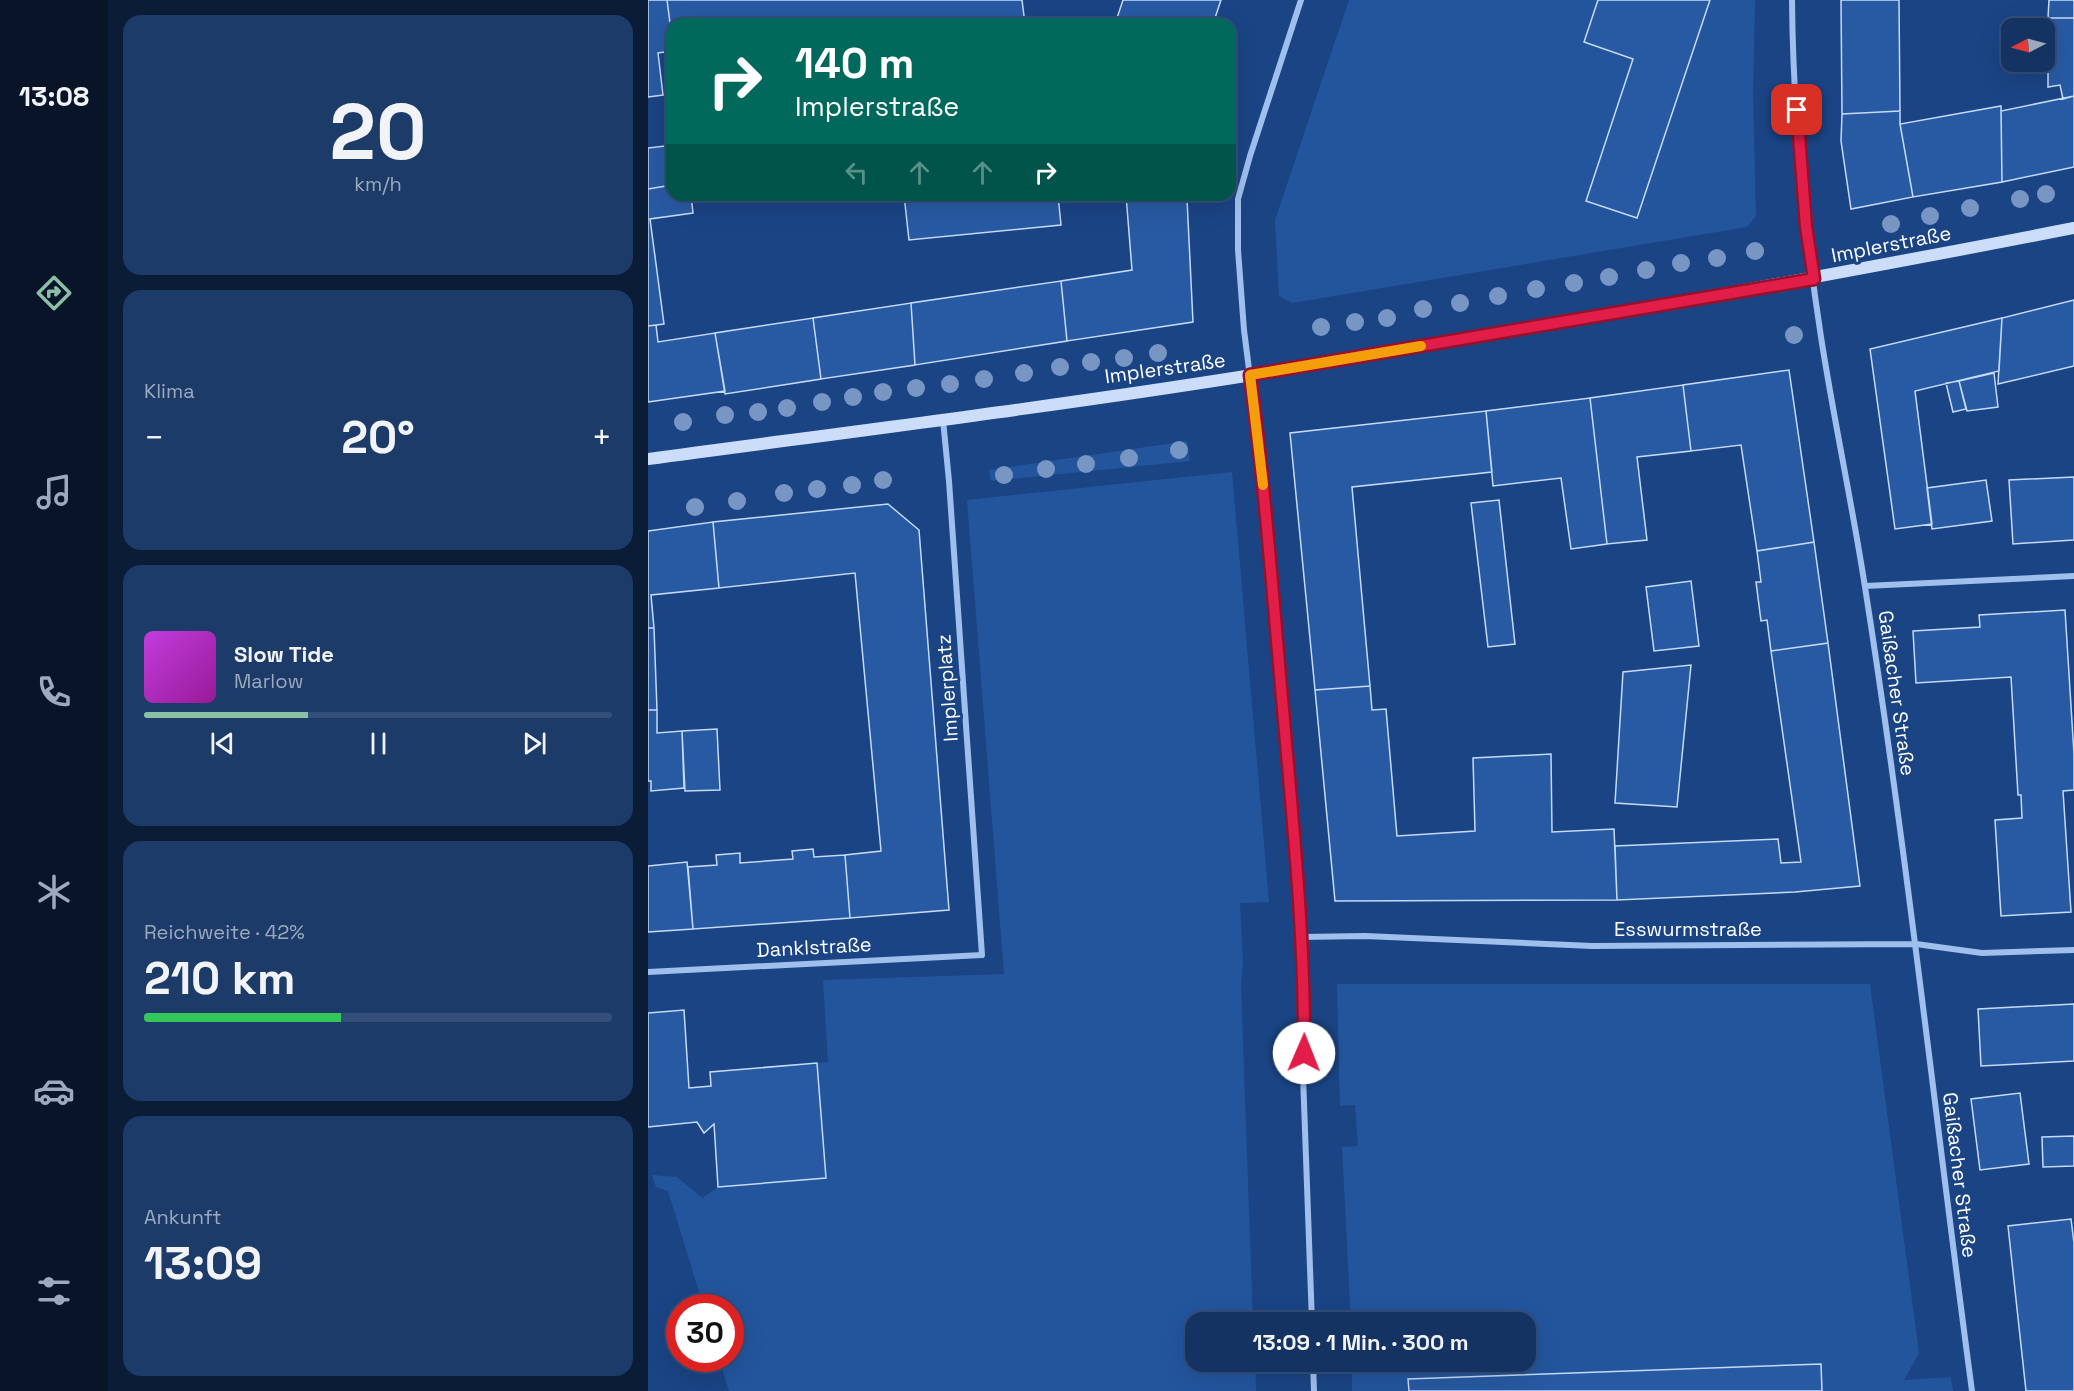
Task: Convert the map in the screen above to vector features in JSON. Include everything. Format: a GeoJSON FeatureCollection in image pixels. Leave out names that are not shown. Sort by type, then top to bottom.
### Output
{"type":"FeatureCollection","features":[{"type":"Feature","properties":{"kind":"main road","name":"Implerstraße"},"geometry":{"type":"LineString","coordinates":[[648,459],[943,420],[1250,375],[1814,279],[2074,228]]}},
{"type":"Feature","properties":{"kind":"street"},"geometry":{"type":"LineString","coordinates":[[1301,0],[1253,145],[1238,199],[1238,250],[1260,456],[1302,937],[1305,988],[1303,1075],[1312,1312]]}},
{"type":"Feature","properties":{"kind":"street","name":"Gaißacher Straße"},"geometry":{"type":"LineString","coordinates":[[1792,0],[1795,86],[1806,226],[1821,334],[1865,586],[1916,944],[1972,1391]]}},
{"type":"Feature","properties":{"kind":"street","name":"Implerplatz"},"geometry":{"type":"LineString","coordinates":[[943,420],[982,955]]}},
{"type":"Feature","properties":{"kind":"street"},"geometry":{"type":"LineString","coordinates":[[1865,586],[2074,576]]}},
{"type":"Feature","properties":{"kind":"street","name":"Esswurmstraße"},"geometry":{"type":"LineString","coordinates":[[1302,937],[1365,936],[1592,946],[1916,944],[1982,953],[2074,950]]}},
{"type":"Feature","properties":{"kind":"street","name":"Danklstraße"},"geometry":{"type":"LineString","coordinates":[[648,972],[982,955]]}},
{"type":"Feature","properties":{"kind":"street"},"geometry":{"type":"LineString","coordinates":[[1313,1372],[1314,1391]]}},
{"type":"Feature","properties":{"kind":"shaded area"},"geometry":{"type":"Polygon","coordinates":[[[1349,0],[1755,0],[1753,96],[1756,216],[1747,227],[1292,303],[1279,296],[1275,220],[1349,0]]]}},
{"type":"Feature","properties":{"kind":"shaded area"},"geometry":{"type":"Polygon","coordinates":[[[1187,441],[1190,461],[991,481],[989,470],[1187,441]]]}},
{"type":"Feature","properties":{"kind":"shaded area"},"geometry":{"type":"Polygon","coordinates":[[[1232,472],[1269,902],[1240,903],[1253,1312],[1185,1312],[1185,1372],[1255,1372],[1256,1391],[729,1391],[723,1372],[744,1372],[744,1294],[700,1294],[668,1191],[656,1187],[652,1175],[677,1177],[702,1198],[718,1187],[826,1178],[817,1063],[828,1062],[823,980],[1004,974],[967,500],[1232,472]]]}},
{"type":"Feature","properties":{"kind":"shaded area"},"geometry":{"type":"Polygon","coordinates":[[[1337,984],[1870,984],[1919,1353],[1904,1380],[1951,1377],[1953,1391],[1352,1391],[1352,1372],[1536,1372],[1536,1312],[1350,1312],[1342,1147],[1358,1146],[1355,1105],[1340,1106],[1337,984]]]}},
{"type":"Feature","properties":{"kind":"building"},"geometry":{"type":"Polygon","coordinates":[[[648,0],[667,0],[669,18],[666,18],[666,52],[658,53],[663,95],[648,97],[648,0]]]}},
{"type":"Feature","properties":{"kind":"building"},"geometry":{"type":"Polygon","coordinates":[[[667,0],[1022,0],[1024,18],[669,18],[667,0]]]}},
{"type":"Feature","properties":{"kind":"building"},"geometry":{"type":"Polygon","coordinates":[[[1123,0],[1221,0],[1215,18],[1117,18],[1123,0]]]}},
{"type":"Feature","properties":{"kind":"building"},"geometry":{"type":"Polygon","coordinates":[[[1598,0],[1710,0],[1637,218],[1586,201],[1633,59],[1584,42],[1598,0]]]}},
{"type":"Feature","properties":{"kind":"building"},"geometry":{"type":"Polygon","coordinates":[[[1841,0],[1899,0],[1900,111],[1842,114],[1841,0]]]}},
{"type":"Feature","properties":{"kind":"building"},"geometry":{"type":"Polygon","coordinates":[[[2049,0],[2074,0],[2074,18],[2048,18],[2049,0]]]}},
{"type":"Feature","properties":{"kind":"building"},"geometry":{"type":"Polygon","coordinates":[[[2055,18],[2074,18],[2074,96],[2063,99],[2060,85],[2048,87],[2048,72],[2055,72],[2055,18]]]}},
{"type":"Feature","properties":{"kind":"building"},"geometry":{"type":"Polygon","coordinates":[[[2074,96],[2074,167],[2002,182],[2001,111],[2074,96]]]}},
{"type":"Feature","properties":{"kind":"building"},"geometry":{"type":"Polygon","coordinates":[[[2001,106],[2002,182],[1913,197],[1900,124],[2001,106]]]}},
{"type":"Feature","properties":{"kind":"building"},"geometry":{"type":"Polygon","coordinates":[[[1900,111],[1900,124],[1913,197],[1851,209],[1841,141],[1842,114],[1900,111]]]}},
{"type":"Feature","properties":{"kind":"building"},"geometry":{"type":"Polygon","coordinates":[[[665,146],[666,186],[648,189],[648,148],[665,146]]]}},
{"type":"Feature","properties":{"kind":"building"},"geometry":{"type":"Polygon","coordinates":[[[666,186],[666,201],[692,201],[693,213],[650,219],[664,324],[648,326],[648,189],[666,186]]]}},
{"type":"Feature","properties":{"kind":"building"},"geometry":{"type":"Polygon","coordinates":[[[905,201],[1059,201],[1061,225],[909,240],[905,201]]]}},
{"type":"Feature","properties":{"kind":"building"},"geometry":{"type":"Polygon","coordinates":[[[1126,201],[1187,201],[1193,322],[1067,341],[1061,281],[1132,270],[1126,201]]]}},
{"type":"Feature","properties":{"kind":"building"},"geometry":{"type":"Polygon","coordinates":[[[1061,281],[1067,341],[915,365],[911,303],[1061,281]]]}},
{"type":"Feature","properties":{"kind":"building"},"geometry":{"type":"Polygon","coordinates":[[[2074,300],[2074,366],[1998,384],[2002,318],[2074,300]]]}},
{"type":"Feature","properties":{"kind":"building"},"geometry":{"type":"Polygon","coordinates":[[[911,303],[915,365],[821,379],[813,318],[911,303]]]}},
{"type":"Feature","properties":{"kind":"building"},"geometry":{"type":"Polygon","coordinates":[[[813,318],[821,379],[725,394],[715,333],[813,318]]]}},
{"type":"Feature","properties":{"kind":"building"},"geometry":{"type":"Polygon","coordinates":[[[2002,318],[1999,371],[1915,391],[1932,524],[1895,529],[1870,349],[2002,318]]]}},
{"type":"Feature","properties":{"kind":"building"},"geometry":{"type":"Polygon","coordinates":[[[656,325],[658,342],[715,333],[725,391],[648,402],[648,326],[656,325]]]}},
{"type":"Feature","properties":{"kind":"building"},"geometry":{"type":"Polygon","coordinates":[[[1789,370],[1814,542],[1757,551],[1741,445],[1691,451],[1683,385],[1789,370]]]}},
{"type":"Feature","properties":{"kind":"building"},"geometry":{"type":"Polygon","coordinates":[[[1994,373],[1998,407],[1967,411],[1959,381],[1994,373]]]}},
{"type":"Feature","properties":{"kind":"building"},"geometry":{"type":"Polygon","coordinates":[[[1959,381],[1966,409],[1953,412],[1946,383],[1959,381]]]}},
{"type":"Feature","properties":{"kind":"building"},"geometry":{"type":"Polygon","coordinates":[[[1683,385],[1691,451],[1637,457],[1647,540],[1607,544],[1590,398],[1683,385]]]}},
{"type":"Feature","properties":{"kind":"building"},"geometry":{"type":"Polygon","coordinates":[[[1590,398],[1607,544],[1571,549],[1561,478],[1493,486],[1486,411],[1590,398]]]}},
{"type":"Feature","properties":{"kind":"building"},"geometry":{"type":"Polygon","coordinates":[[[1486,411],[1492,472],[1352,487],[1370,686],[1315,690],[1290,433],[1486,411]]]}},
{"type":"Feature","properties":{"kind":"building"},"geometry":{"type":"Polygon","coordinates":[[[2074,477],[2074,540],[2013,544],[2009,480],[2074,477]]]}},
{"type":"Feature","properties":{"kind":"building"},"geometry":{"type":"Polygon","coordinates":[[[1986,480],[1992,521],[1932,529],[1927,488],[1986,480]]]}},
{"type":"Feature","properties":{"kind":"building"},"geometry":{"type":"Polygon","coordinates":[[[1499,500],[1515,644],[1488,647],[1471,503],[1499,500]]]}},
{"type":"Feature","properties":{"kind":"building"},"geometry":{"type":"Polygon","coordinates":[[[888,504],[919,530],[949,910],[850,918],[845,855],[881,851],[855,573],[719,588],[713,522],[888,504]]]}},
{"type":"Feature","properties":{"kind":"building"},"geometry":{"type":"Polygon","coordinates":[[[713,522],[719,588],[651,595],[654,628],[648,628],[648,531],[713,522]]]}},
{"type":"Feature","properties":{"kind":"building"},"geometry":{"type":"Polygon","coordinates":[[[1814,542],[1828,643],[1771,651],[1767,620],[1761,621],[1756,582],[1761,582],[1757,551],[1814,542]]]}},
{"type":"Feature","properties":{"kind":"building"},"geometry":{"type":"Polygon","coordinates":[[[1691,581],[1699,646],[1654,651],[1646,587],[1691,581]]]}},
{"type":"Feature","properties":{"kind":"building"},"geometry":{"type":"Polygon","coordinates":[[[2065,610],[2074,754],[2074,790],[2063,791],[2071,912],[2001,916],[1995,820],[2022,818],[2021,795],[2018,795],[2011,677],[1916,683],[1913,631],[1980,627],[1979,615],[2065,610]]]}},
{"type":"Feature","properties":{"kind":"building"},"geometry":{"type":"Polygon","coordinates":[[[648,628],[654,628],[657,710],[648,710],[648,628]]]}},
{"type":"Feature","properties":{"kind":"building"},"geometry":{"type":"Polygon","coordinates":[[[1828,643],[1860,886],[1795,892],[1617,900],[1615,846],[1778,839],[1781,863],[1801,862],[1771,651],[1828,643]]]}},
{"type":"Feature","properties":{"kind":"building"},"geometry":{"type":"Polygon","coordinates":[[[1691,665],[1677,807],[1615,803],[1623,672],[1691,665]]]}},
{"type":"Feature","properties":{"kind":"building"},"geometry":{"type":"Polygon","coordinates":[[[1370,686],[1372,710],[1386,709],[1397,836],[1475,831],[1473,758],[1551,754],[1552,832],[1614,829],[1617,900],[1335,901],[1315,690],[1370,686]]]}},
{"type":"Feature","properties":{"kind":"building"},"geometry":{"type":"Polygon","coordinates":[[[648,710],[657,710],[657,733],[682,731],[684,788],[651,791],[651,781],[648,781],[648,710]]]}},
{"type":"Feature","properties":{"kind":"building"},"geometry":{"type":"Polygon","coordinates":[[[717,729],[720,790],[685,791],[682,731],[717,729]]]}},
{"type":"Feature","properties":{"kind":"building"},"geometry":{"type":"Polygon","coordinates":[[[813,849],[814,857],[845,855],[850,918],[693,929],[688,867],[717,865],[716,855],[740,853],[740,863],[793,859],[792,851],[813,849]]]}},
{"type":"Feature","properties":{"kind":"building"},"geometry":{"type":"Polygon","coordinates":[[[687,862],[693,929],[648,932],[648,866],[687,862]]]}},
{"type":"Feature","properties":{"kind":"building"},"geometry":{"type":"Polygon","coordinates":[[[2074,1004],[2074,1061],[1981,1066],[1978,1009],[2074,1004]]]}},
{"type":"Feature","properties":{"kind":"building"},"geometry":{"type":"Polygon","coordinates":[[[684,1010],[689,1088],[711,1086],[710,1072],[817,1063],[826,1178],[718,1187],[714,1124],[704,1133],[697,1122],[648,1127],[648,1013],[684,1010]]]}},
{"type":"Feature","properties":{"kind":"building"},"geometry":{"type":"Polygon","coordinates":[[[2020,1093],[2029,1164],[1980,1170],[1971,1099],[2020,1093]]]}},
{"type":"Feature","properties":{"kind":"building"},"geometry":{"type":"Polygon","coordinates":[[[2074,1136],[2074,1166],[2043,1167],[2042,1137],[2074,1136]]]}},
{"type":"Feature","properties":{"kind":"building"},"geometry":{"type":"Polygon","coordinates":[[[2071,1219],[2074,1243],[2074,1391],[2026,1391],[2008,1226],[2071,1219]]]}},
{"type":"Feature","properties":{"kind":"building"},"geometry":{"type":"Polygon","coordinates":[[[1821,1364],[1822,1391],[1409,1391],[1408,1379],[1821,1364]]]}},
{"type":"Feature","properties":{"kind":"slow traffic"},"geometry":{"type":"LineString","coordinates":[[1263,485],[1250,375],[1421,346]]}},
{"type":"Feature","properties":{"kind":"route"},"geometry":{"type":"LineString","coordinates":[[1304,1053],[1305,988],[1296,855],[1260,456],[1250,375],[1814,279],[1806,226],[1797,110]]}}]}
